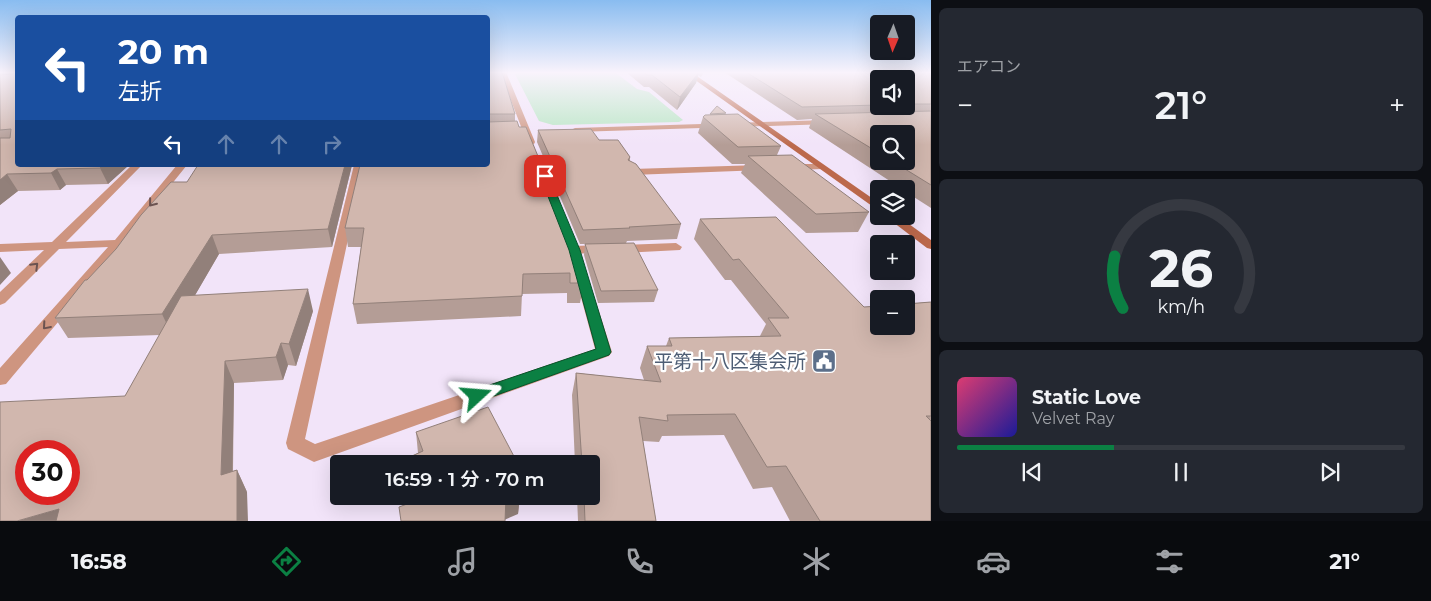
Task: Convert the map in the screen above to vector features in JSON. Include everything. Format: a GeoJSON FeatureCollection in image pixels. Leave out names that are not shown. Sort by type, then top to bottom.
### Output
{"type":"FeatureCollection","features":[{"type":"Feature","properties":{"kind":"street"},"geometry":{"type":"LineString","coordinates":[[513,96],[537,158]]}},
{"type":"Feature","properties":{"kind":"street"},"geometry":{"type":"LineString","coordinates":[[721,96],[870,202]]}},
{"type":"Feature","properties":{"kind":"street"},"geometry":{"type":"LineString","coordinates":[[566,130],[836,122]]}},
{"type":"Feature","properties":{"kind":"street"},"geometry":{"type":"LineString","coordinates":[[0,300],[134,167]]}},
{"type":"Feature","properties":{"kind":"street"},"geometry":{"type":"LineString","coordinates":[[0,378],[118,243],[180,167]]}},
{"type":"Feature","properties":{"kind":"street"},"geometry":{"type":"LineString","coordinates":[[359,167],[295,443],[314,453],[604,352],[572,245],[676,248]]}},
{"type":"Feature","properties":{"kind":"street"},"geometry":{"type":"LineString","coordinates":[[632,172],[820,167]]}},
{"type":"Feature","properties":{"kind":"street"},"geometry":{"type":"LineString","coordinates":[[903,225],[930,243]]}},
{"type":"Feature","properties":{"kind":"street"},"geometry":{"type":"LineString","coordinates":[[0,248],[118,243]]}},
{"type":"Feature","properties":{"kind":"green space"},"geometry":{"type":"Polygon","coordinates":[[[526,96],[654,96],[683,120],[679,122],[553,125],[539,121],[526,96]]]}},
{"type":"Feature","properties":{"kind":"building"},"geometry":{"type":"Polygon","coordinates":[[[0,96],[15,96],[15,167],[101,167],[57,169],[51,173],[7,174],[0,180],[0,138],[10,138],[11,129],[0,130],[0,96]]]}},
{"type":"Feature","properties":{"kind":"building"},"geometry":{"type":"Polygon","coordinates":[[[490,96],[510,96],[515,114],[490,114],[490,96]]]}},
{"type":"Feature","properties":{"kind":"building"},"geometry":{"type":"Polygon","coordinates":[[[785,96],[870,96],[870,105],[802,107],[785,96]]]}},
{"type":"Feature","properties":{"kind":"building"},"geometry":{"type":"Polygon","coordinates":[[[915,96],[931,96],[931,104],[915,104],[915,96]]]}},
{"type":"Feature","properties":{"kind":"building"},"geometry":{"type":"Polygon","coordinates":[[[717,106],[726,113],[710,114],[717,106]]]}},
{"type":"Feature","properties":{"kind":"building"},"geometry":{"type":"Polygon","coordinates":[[[915,111],[931,111],[931,185],[907,170],[915,170],[915,125],[870,125],[870,148],[815,114],[870,113],[870,115],[915,115],[915,111]]]}},
{"type":"Feature","properties":{"kind":"building"},"geometry":{"type":"Polygon","coordinates":[[[738,114],[781,146],[738,147],[703,117],[705,115],[738,114]]]}},
{"type":"Feature","properties":{"kind":"building"},"geometry":{"type":"Polygon","coordinates":[[[517,121],[519,127],[526,127],[569,232],[584,283],[570,283],[570,273],[523,274],[522,296],[353,304],[364,228],[345,228],[360,167],[490,167],[490,122],[517,121]]]}},
{"type":"Feature","properties":{"kind":"building"},"geometry":{"type":"Polygon","coordinates":[[[591,129],[599,140],[618,140],[630,157],[628,160],[636,164],[681,224],[583,230],[538,130],[591,129]]]}},
{"type":"Feature","properties":{"kind":"building"},"geometry":{"type":"Polygon","coordinates":[[[792,155],[869,212],[816,214],[748,156],[792,155]]]}},
{"type":"Feature","properties":{"kind":"building"},"geometry":{"type":"Polygon","coordinates":[[[197,167],[344,167],[328,229],[212,235],[162,314],[55,318],[85,280],[116,249],[141,215],[171,182],[187,182],[197,167]]]}},
{"type":"Feature","properties":{"kind":"building"},"geometry":{"type":"Polygon","coordinates":[[[776,217],[864,307],[870,307],[870,335],[915,335],[915,303],[931,302],[931,416],[926,416],[931,421],[931,521],[820,521],[786,466],[767,467],[735,414],[667,415],[668,421],[639,417],[656,521],[585,521],[584,505],[600,505],[600,455],[581,455],[576,373],[661,382],[647,346],[672,346],[669,338],[781,336],[768,318],[789,318],[739,259],[733,260],[700,219],[776,217]]]}},
{"type":"Feature","properties":{"kind":"building"},"geometry":{"type":"Polygon","coordinates":[[[634,243],[658,290],[601,291],[585,244],[634,243]]]}},
{"type":"Feature","properties":{"kind":"building"},"geometry":{"type":"Polygon","coordinates":[[[308,289],[289,344],[281,343],[276,357],[225,361],[221,475],[237,470],[237,521],[56,521],[59,509],[17,521],[0,521],[0,402],[125,396],[181,296],[308,289]]]}},
{"type":"Feature","properties":{"kind":"building"},"geometry":{"type":"Polygon","coordinates":[[[488,407],[513,455],[414,455],[423,451],[416,432],[488,407]]]}},
{"type":"Feature","properties":{"kind":"building"},"geometry":{"type":"Polygon","coordinates":[[[404,505],[506,505],[505,521],[401,521],[399,507],[404,505]]]}},
{"type":"Feature","properties":{"kind":"place","name":"平第十八区集会所"},"geometry":{"type":"Point","coordinates":[824,361]}},
{"type":"Feature","properties":{"kind":"route"},"geometry":{"type":"LineString","coordinates":[[477,396],[604,352],[574,250],[545,176]]}}]}
